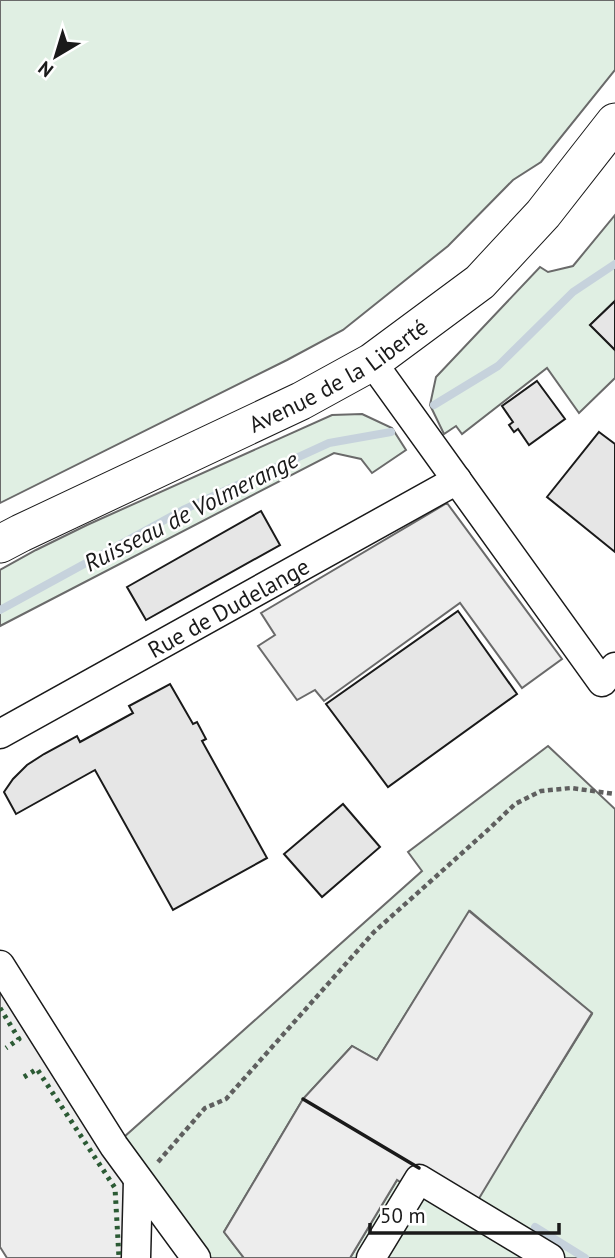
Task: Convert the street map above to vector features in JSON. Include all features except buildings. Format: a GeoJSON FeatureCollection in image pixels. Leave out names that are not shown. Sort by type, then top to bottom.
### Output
{"type":"FeatureCollection","features":[{"type":"Feature","properties":{"kind":"main road","name":"Avenue de la Liberté"},"geometry":{"type":"LineString","coordinates":[[0,544],[301,401],[372,362],[480,282],[543,214],[615,122]]}},
{"type":"Feature","properties":{"kind":"street"},"geometry":{"type":"LineString","coordinates":[[372,362],[610,683]]}},
{"type":"Feature","properties":{"kind":"street","name":"Rue de Dudelange"},"geometry":{"type":"LineString","coordinates":[[0,734],[272,596],[457,480]]}},
{"type":"Feature","properties":{"kind":"street"},"geometry":{"type":"LineString","coordinates":[[0,965],[114,1146],[196,1258]]}},
{"type":"Feature","properties":{"kind":"street"},"geometry":{"type":"LineString","coordinates":[[371,1258],[419,1179],[550,1258]]}},
{"type":"Feature","properties":{"kind":"street"},"geometry":{"type":"LineString","coordinates":[[136,1258],[138,1180]]}},
{"type":"Feature","properties":{"kind":"path"},"geometry":{"type":"LineString","coordinates":[[138,1180],[153,1168],[205,1108],[226,1100],[373,932],[515,804],[541,791],[570,788],[615,794]]}},
{"type":"Feature","properties":{"kind":"green space"},"geometry":{"type":"Polygon","coordinates":[[[0,0],[615,0],[615,70],[541,162],[513,180],[448,246],[343,330],[0,503],[0,0]]]}},
{"type":"Feature","properties":{"kind":"green space"},"geometry":{"type":"Polygon","coordinates":[[[615,215],[615,301],[590,325],[615,350],[615,378],[579,413],[547,368],[462,434],[456,426],[444,434],[430,405],[436,377],[540,267],[548,272],[573,266],[615,215]]]}},
{"type":"Feature","properties":{"kind":"green space"},"geometry":{"type":"Polygon","coordinates":[[[362,414],[392,428],[406,450],[372,473],[361,459],[334,453],[0,626],[0,570],[87,525],[332,415],[362,414]]]}},
{"type":"Feature","properties":{"kind":"green space"},"geometry":{"type":"Polygon","coordinates":[[[548,746],[615,809],[615,1258],[350,1258],[397,1180],[525,1122],[592,1014],[470,911],[377,1060],[352,1046],[303,1099],[224,1232],[244,1258],[196,1258],[114,1146],[422,871],[408,852],[548,746]]]}},
{"type":"Feature","properties":{"kind":"shaded area"},"geometry":{"type":"Polygon","coordinates":[[[447,503],[562,659],[522,688],[460,603],[324,701],[315,690],[297,700],[258,646],[275,635],[261,613],[447,503]]]}},
{"type":"Feature","properties":{"kind":"shaded area"},"geometry":{"type":"Polygon","coordinates":[[[469,911],[592,1013],[472,1210],[412,1190],[397,1180],[350,1258],[244,1258],[224,1232],[303,1099],[352,1046],[377,1060],[469,911]]]}},
{"type":"Feature","properties":{"kind":"shaded area"},"geometry":{"type":"Polygon","coordinates":[[[0,965],[138,1180],[136,1258],[7,1258],[0,1247],[0,965]]]}},
{"type":"Feature","properties":{"kind":"waterway","name":"Ruisseau de Volmerange"},"geometry":{"type":"LineString","coordinates":[[434,405],[498,366],[573,292],[615,264]]}},
{"type":"Feature","properties":{"kind":"waterway","name":"Ruisseau de Volmerange"},"geometry":{"type":"LineString","coordinates":[[0,610],[183,510],[329,443],[391,432]]}},
{"type":"Feature","properties":{"kind":"waterway"},"geometry":{"type":"LineString","coordinates":[[535,1227],[585,1258]]}},
{"type":"Feature","properties":{"kind":"hedge"},"geometry":{"type":"LineString","coordinates":[[0,1008],[19,1039],[6,1048]]}},
{"type":"Feature","properties":{"kind":"hedge"},"geometry":{"type":"LineString","coordinates":[[24,1077],[37,1069],[115,1188],[119,1258]]}},
{"type":"Feature","properties":{"kind":"wall"},"geometry":{"type":"LineString","coordinates":[[303,1099],[419,1168]]}}]}
